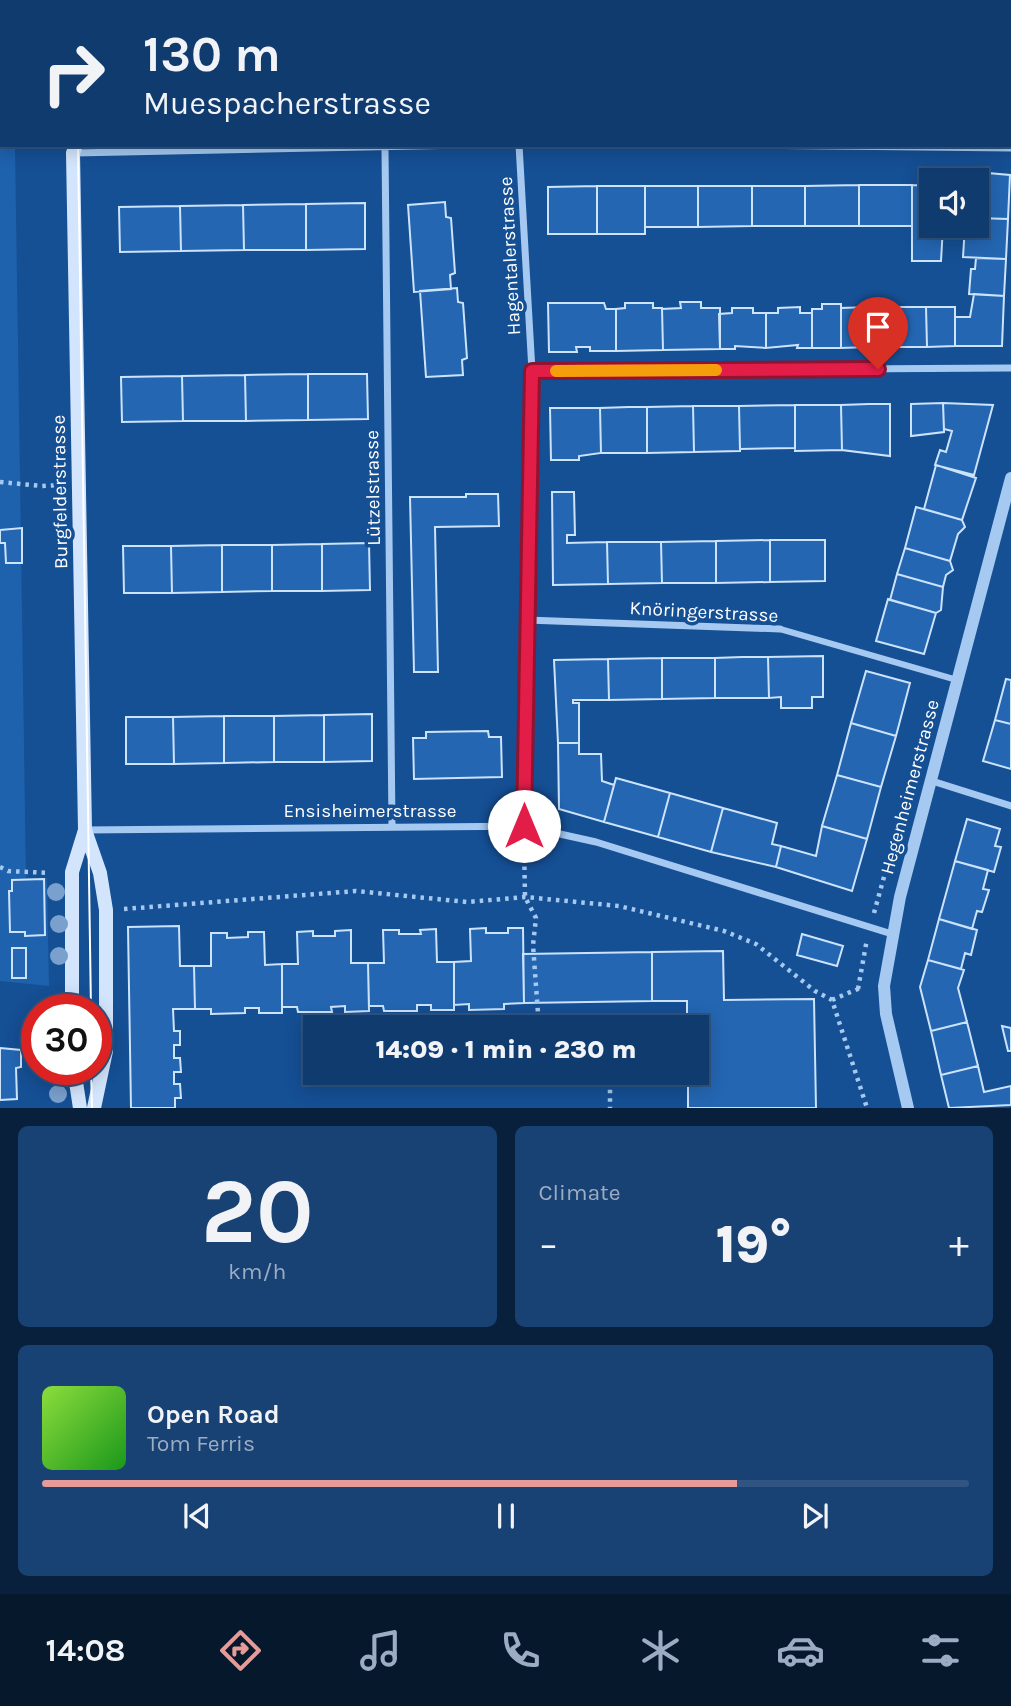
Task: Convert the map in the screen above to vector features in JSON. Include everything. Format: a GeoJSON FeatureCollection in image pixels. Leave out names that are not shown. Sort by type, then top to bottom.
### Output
{"type":"FeatureCollection","features":[{"type":"Feature","properties":{"kind":"main road","name":"Burgfelderstrasse"},"geometry":{"type":"LineString","coordinates":[[72,994],[72,872],[85,830],[73,148]]}},
{"type":"Feature","properties":{"kind":"main road","name":"Burgfelderstrasse"},"geometry":{"type":"LineString","coordinates":[[85,830],[100,873],[106,910],[106,1051],[94,1108]]}},
{"type":"Feature","properties":{"kind":"main road"},"geometry":{"type":"LineString","coordinates":[[76,1085],[80,1108]]}},
{"type":"Feature","properties":{"kind":"street"},"geometry":{"type":"LineString","coordinates":[[73,148],[424,147]]}},
{"type":"Feature","properties":{"kind":"street","name":"Hagentalerstrasse"},"geometry":{"type":"LineString","coordinates":[[519,147],[532,371],[524,826]]}},
{"type":"Feature","properties":{"kind":"street"},"geometry":{"type":"LineString","coordinates":[[923,147],[1011,148]]}},
{"type":"Feature","properties":{"kind":"street","name":"Lützelstrasse"},"geometry":{"type":"LineString","coordinates":[[385,149],[392,826]]}},
{"type":"Feature","properties":{"kind":"street"},"geometry":{"type":"LineString","coordinates":[[532,371],[1011,368]]}},
{"type":"Feature","properties":{"kind":"street","name":"Hegenheimerstrasse"},"geometry":{"type":"LineString","coordinates":[[908,1108],[886,1014],[884,986],[892,934],[1011,478]]}},
{"type":"Feature","properties":{"kind":"street","name":"Knöringerstrasse"},"geometry":{"type":"LineString","coordinates":[[526,620],[780,629],[959,681]]}},
{"type":"Feature","properties":{"kind":"street"},"geometry":{"type":"LineString","coordinates":[[932,781],[1011,806]]}},
{"type":"Feature","properties":{"kind":"street","name":"Ensisheimerstrasse"},"geometry":{"type":"LineString","coordinates":[[85,830],[524,826],[596,842],[892,934]]}},
{"type":"Feature","properties":{"kind":"path"},"geometry":{"type":"LineString","coordinates":[[0,482],[42,486],[80,483]]}},
{"type":"Feature","properties":{"kind":"path"},"geometry":{"type":"LineString","coordinates":[[524,826],[525,897],[536,918],[533,945],[538,1015]]}},
{"type":"Feature","properties":{"kind":"path"},"geometry":{"type":"LineString","coordinates":[[858,989],[870,927],[893,844]]}},
{"type":"Feature","properties":{"kind":"path"},"geometry":{"type":"LineString","coordinates":[[0,867],[8,871],[50,873]]}},
{"type":"Feature","properties":{"kind":"path"},"geometry":{"type":"LineString","coordinates":[[106,910],[356,891],[467,902],[525,897],[619,906],[724,931],[756,944],[815,991],[832,1000],[867,1108]]}},
{"type":"Feature","properties":{"kind":"path"},"geometry":{"type":"LineString","coordinates":[[832,1000],[858,989],[884,986]]}},
{"type":"Feature","properties":{"kind":"path"},"geometry":{"type":"LineString","coordinates":[[610,1085],[610,1108]]}},
{"type":"Feature","properties":{"kind":"shaded area"},"geometry":{"type":"Polygon","coordinates":[[[0,147],[15,147],[26,878],[47,878],[49,986],[0,981],[0,147]]]}},
{"type":"Feature","properties":{"kind":"building"},"geometry":{"type":"Polygon","coordinates":[[[989,173],[1010,175],[1008,219],[989,218],[989,173]]]}},
{"type":"Feature","properties":{"kind":"building"},"geometry":{"type":"Polygon","coordinates":[[[859,185],[859,226],[805,226],[805,186],[859,185]]]}},
{"type":"Feature","properties":{"kind":"building"},"geometry":{"type":"Polygon","coordinates":[[[859,185],[912,185],[912,226],[859,226],[859,185]]]}},
{"type":"Feature","properties":{"kind":"building"},"geometry":{"type":"Polygon","coordinates":[[[912,185],[919,185],[919,238],[942,238],[941,261],[912,261],[912,185]]]}},
{"type":"Feature","properties":{"kind":"building"},"geometry":{"type":"Polygon","coordinates":[[[597,186],[597,234],[548,234],[548,187],[597,186]]]}},
{"type":"Feature","properties":{"kind":"building"},"geometry":{"type":"Polygon","coordinates":[[[597,186],[645,186],[645,234],[597,234],[597,186]]]}},
{"type":"Feature","properties":{"kind":"building"},"geometry":{"type":"Polygon","coordinates":[[[645,186],[698,186],[698,227],[645,227],[645,186]]]}},
{"type":"Feature","properties":{"kind":"building"},"geometry":{"type":"Polygon","coordinates":[[[698,186],[752,186],[752,226],[698,227],[698,186]]]}},
{"type":"Feature","properties":{"kind":"building"},"geometry":{"type":"Polygon","coordinates":[[[752,186],[805,186],[805,226],[752,226],[752,186]]]}},
{"type":"Feature","properties":{"kind":"building"},"geometry":{"type":"Polygon","coordinates":[[[445,202],[446,217],[451,218],[455,273],[450,275],[451,289],[414,292],[408,205],[445,202]]]}},
{"type":"Feature","properties":{"kind":"building"},"geometry":{"type":"Polygon","coordinates":[[[365,203],[365,249],[306,250],[306,204],[365,203]]]}},
{"type":"Feature","properties":{"kind":"building"},"geometry":{"type":"Polygon","coordinates":[[[306,204],[306,250],[244,250],[243,205],[306,204]]]}},
{"type":"Feature","properties":{"kind":"building"},"geometry":{"type":"Polygon","coordinates":[[[243,205],[244,250],[181,251],[180,206],[243,205]]]}},
{"type":"Feature","properties":{"kind":"building"},"geometry":{"type":"Polygon","coordinates":[[[180,206],[181,251],[120,252],[119,207],[180,206]]]}},
{"type":"Feature","properties":{"kind":"building"},"geometry":{"type":"Polygon","coordinates":[[[989,218],[1008,219],[1006,259],[963,257],[964,238],[989,238],[989,218]]]}},
{"type":"Feature","properties":{"kind":"building"},"geometry":{"type":"Polygon","coordinates":[[[976,258],[1006,259],[1004,296],[969,294],[971,269],[975,269],[976,258]]]}},
{"type":"Feature","properties":{"kind":"building"},"geometry":{"type":"Polygon","coordinates":[[[457,288],[458,302],[463,303],[467,358],[462,360],[463,375],[426,377],[420,291],[457,288]]]}},
{"type":"Feature","properties":{"kind":"building"},"geometry":{"type":"Polygon","coordinates":[[[974,294],[1004,296],[1002,346],[955,346],[955,317],[970,317],[974,294]]]}},
{"type":"Feature","properties":{"kind":"building"},"geometry":{"type":"Polygon","coordinates":[[[680,302],[701,302],[701,308],[720,308],[720,349],[663,350],[662,309],[681,308],[680,302]]]}},
{"type":"Feature","properties":{"kind":"building"},"geometry":{"type":"Polygon","coordinates":[[[548,303],[604,303],[606,309],[616,309],[616,351],[590,351],[590,347],[576,347],[577,352],[549,352],[548,303]]]}},
{"type":"Feature","properties":{"kind":"building"},"geometry":{"type":"Polygon","coordinates":[[[625,303],[653,303],[653,308],[662,308],[663,350],[616,351],[616,309],[625,308],[625,303]]]}},
{"type":"Feature","properties":{"kind":"building"},"geometry":{"type":"Polygon","coordinates":[[[822,304],[841,304],[841,348],[812,348],[812,309],[822,309],[822,304]]]}},
{"type":"Feature","properties":{"kind":"building"},"geometry":{"type":"Polygon","coordinates":[[[800,307],[800,313],[812,313],[812,348],[797,348],[798,345],[766,348],[766,313],[778,313],[778,308],[800,307]]]}},
{"type":"Feature","properties":{"kind":"building"},"geometry":{"type":"Polygon","coordinates":[[[869,307],[870,347],[841,348],[841,308],[869,307]]]}},
{"type":"Feature","properties":{"kind":"building"},"geometry":{"type":"Polygon","coordinates":[[[869,307],[898,307],[898,347],[870,347],[869,307]]]}},
{"type":"Feature","properties":{"kind":"building"},"geometry":{"type":"Polygon","coordinates":[[[898,307],[926,307],[927,347],[898,347],[898,307]]]}},
{"type":"Feature","properties":{"kind":"building"},"geometry":{"type":"Polygon","coordinates":[[[926,307],[955,307],[955,346],[927,347],[926,307]]]}},
{"type":"Feature","properties":{"kind":"building"},"geometry":{"type":"Polygon","coordinates":[[[732,308],[753,308],[753,313],[766,313],[766,348],[735,346],[735,349],[720,349],[719,314],[732,313],[732,308]]]}},
{"type":"Feature","properties":{"kind":"building"},"geometry":{"type":"Polygon","coordinates":[[[308,374],[367,374],[368,419],[308,420],[308,374]]]}},
{"type":"Feature","properties":{"kind":"building"},"geometry":{"type":"Polygon","coordinates":[[[308,374],[308,420],[246,421],[245,375],[308,374]]]}},
{"type":"Feature","properties":{"kind":"building"},"geometry":{"type":"Polygon","coordinates":[[[245,375],[246,421],[183,421],[182,376],[245,375]]]}},
{"type":"Feature","properties":{"kind":"building"},"geometry":{"type":"Polygon","coordinates":[[[182,376],[183,421],[122,422],[121,377],[182,376]]]}},
{"type":"Feature","properties":{"kind":"building"},"geometry":{"type":"Polygon","coordinates":[[[943,403],[993,405],[974,475],[935,465],[940,450],[946,452],[952,431],[944,429],[943,403]]]}},
{"type":"Feature","properties":{"kind":"building"},"geometry":{"type":"Polygon","coordinates":[[[943,403],[944,432],[911,436],[911,404],[943,403]]]}},
{"type":"Feature","properties":{"kind":"building"},"geometry":{"type":"Polygon","coordinates":[[[890,404],[890,456],[842,450],[841,405],[890,404]]]}},
{"type":"Feature","properties":{"kind":"building"},"geometry":{"type":"Polygon","coordinates":[[[795,405],[841,405],[842,450],[795,451],[795,405]]]}},
{"type":"Feature","properties":{"kind":"building"},"geometry":{"type":"Polygon","coordinates":[[[795,405],[795,448],[740,449],[739,406],[795,405]]]}},
{"type":"Feature","properties":{"kind":"building"},"geometry":{"type":"Polygon","coordinates":[[[693,406],[694,452],[647,453],[647,407],[693,406]]]}},
{"type":"Feature","properties":{"kind":"building"},"geometry":{"type":"Polygon","coordinates":[[[693,406],[739,406],[740,451],[694,452],[693,406]]]}},
{"type":"Feature","properties":{"kind":"building"},"geometry":{"type":"Polygon","coordinates":[[[647,407],[647,453],[601,453],[600,408],[647,407]]]}},
{"type":"Feature","properties":{"kind":"building"},"geometry":{"type":"Polygon","coordinates":[[[550,408],[600,408],[601,453],[579,456],[579,460],[551,460],[550,408]]]}},
{"type":"Feature","properties":{"kind":"building"},"geometry":{"type":"Polygon","coordinates":[[[936,465],[976,478],[962,520],[924,509],[936,465]]]}},
{"type":"Feature","properties":{"kind":"building"},"geometry":{"type":"Polygon","coordinates":[[[552,492],[574,492],[575,535],[567,535],[567,543],[607,542],[608,584],[553,585],[552,492]]]}},
{"type":"Feature","properties":{"kind":"building"},"geometry":{"type":"Polygon","coordinates":[[[466,494],[498,494],[499,526],[435,527],[438,672],[414,672],[410,497],[466,497],[466,494]]]}},
{"type":"Feature","properties":{"kind":"building"},"geometry":{"type":"Polygon","coordinates":[[[916,507],[962,520],[965,527],[958,534],[950,561],[905,548],[916,507]]]}},
{"type":"Feature","properties":{"kind":"building"},"geometry":{"type":"Polygon","coordinates":[[[22,528],[22,563],[6,563],[5,543],[0,543],[0,530],[22,528]]]}},
{"type":"Feature","properties":{"kind":"building"},"geometry":{"type":"Polygon","coordinates":[[[770,540],[825,540],[825,581],[770,582],[770,540]]]}},
{"type":"Feature","properties":{"kind":"building"},"geometry":{"type":"Polygon","coordinates":[[[770,540],[770,582],[716,583],[716,541],[770,540]]]}},
{"type":"Feature","properties":{"kind":"building"},"geometry":{"type":"Polygon","coordinates":[[[716,541],[716,583],[662,583],[661,542],[716,541]]]}},
{"type":"Feature","properties":{"kind":"building"},"geometry":{"type":"Polygon","coordinates":[[[607,542],[661,542],[662,583],[608,584],[607,542]]]}},
{"type":"Feature","properties":{"kind":"building"},"geometry":{"type":"Polygon","coordinates":[[[369,543],[370,590],[322,591],[322,544],[369,543]]]}},
{"type":"Feature","properties":{"kind":"building"},"geometry":{"type":"Polygon","coordinates":[[[322,544],[322,591],[272,591],[272,545],[322,544]]]}},
{"type":"Feature","properties":{"kind":"building"},"geometry":{"type":"Polygon","coordinates":[[[222,545],[272,545],[272,591],[222,592],[222,545]]]}},
{"type":"Feature","properties":{"kind":"building"},"geometry":{"type":"Polygon","coordinates":[[[222,545],[222,592],[172,593],[171,546],[222,545]]]}},
{"type":"Feature","properties":{"kind":"building"},"geometry":{"type":"Polygon","coordinates":[[[123,546],[171,546],[172,593],[124,593],[123,546]]]}},
{"type":"Feature","properties":{"kind":"building"},"geometry":{"type":"Polygon","coordinates":[[[905,548],[950,561],[953,570],[946,575],[943,587],[897,574],[905,548]]]}},
{"type":"Feature","properties":{"kind":"building"},"geometry":{"type":"Polygon","coordinates":[[[897,574],[943,587],[941,610],[936,613],[890,600],[897,574]]]}},
{"type":"Feature","properties":{"kind":"building"},"geometry":{"type":"Polygon","coordinates":[[[888,599],[936,613],[924,654],[876,641],[888,599]]]}},
{"type":"Feature","properties":{"kind":"building"},"geometry":{"type":"Polygon","coordinates":[[[823,656],[823,697],[812,697],[812,708],[781,708],[781,697],[769,698],[768,657],[823,656]]]}},
{"type":"Feature","properties":{"kind":"building"},"geometry":{"type":"Polygon","coordinates":[[[768,657],[769,698],[715,698],[715,658],[768,657]]]}},
{"type":"Feature","properties":{"kind":"building"},"geometry":{"type":"Polygon","coordinates":[[[662,658],[662,699],[609,700],[608,659],[662,658]]]}},
{"type":"Feature","properties":{"kind":"building"},"geometry":{"type":"Polygon","coordinates":[[[662,658],[715,658],[715,698],[662,699],[662,658]]]}},
{"type":"Feature","properties":{"kind":"building"},"geometry":{"type":"Polygon","coordinates":[[[608,659],[609,700],[573,700],[573,703],[579,703],[579,743],[558,743],[554,660],[608,659]]]}},
{"type":"Feature","properties":{"kind":"building"},"geometry":{"type":"Polygon","coordinates":[[[866,671],[910,683],[896,736],[851,723],[866,671]]]}},
{"type":"Feature","properties":{"kind":"building"},"geometry":{"type":"Polygon","coordinates":[[[1006,679],[1011,680],[1011,724],[995,720],[1006,679]]]}},
{"type":"Feature","properties":{"kind":"building"},"geometry":{"type":"Polygon","coordinates":[[[372,714],[372,761],[324,762],[324,715],[372,714]]]}},
{"type":"Feature","properties":{"kind":"building"},"geometry":{"type":"Polygon","coordinates":[[[324,715],[324,762],[274,762],[274,716],[324,715]]]}},
{"type":"Feature","properties":{"kind":"building"},"geometry":{"type":"Polygon","coordinates":[[[224,716],[274,716],[274,762],[224,763],[224,716]]]}},
{"type":"Feature","properties":{"kind":"building"},"geometry":{"type":"Polygon","coordinates":[[[224,716],[224,763],[174,764],[173,717],[224,716]]]}},
{"type":"Feature","properties":{"kind":"building"},"geometry":{"type":"Polygon","coordinates":[[[126,717],[173,717],[174,764],[126,764],[126,717]]]}},
{"type":"Feature","properties":{"kind":"building"},"geometry":{"type":"Polygon","coordinates":[[[995,720],[1011,724],[1011,769],[983,761],[995,720]]]}},
{"type":"Feature","properties":{"kind":"building"},"geometry":{"type":"Polygon","coordinates":[[[851,723],[896,736],[881,787],[837,775],[851,723]]]}},
{"type":"Feature","properties":{"kind":"building"},"geometry":{"type":"Polygon","coordinates":[[[488,731],[489,737],[501,737],[502,777],[414,779],[413,738],[426,738],[426,732],[488,731]]]}},
{"type":"Feature","properties":{"kind":"building"},"geometry":{"type":"Polygon","coordinates":[[[558,743],[579,743],[579,754],[601,754],[602,781],[614,785],[604,822],[559,809],[558,743]]]}},
{"type":"Feature","properties":{"kind":"building"},"geometry":{"type":"Polygon","coordinates":[[[837,775],[881,787],[867,839],[822,826],[837,775]]]}},
{"type":"Feature","properties":{"kind":"building"},"geometry":{"type":"Polygon","coordinates":[[[616,778],[670,793],[658,837],[604,822],[616,778]]]}},
{"type":"Feature","properties":{"kind":"building"},"geometry":{"type":"Polygon","coordinates":[[[670,793],[723,808],[711,852],[658,837],[670,793]]]}},
{"type":"Feature","properties":{"kind":"building"},"geometry":{"type":"Polygon","coordinates":[[[723,808],[777,823],[772,844],[781,846],[776,867],[711,852],[723,808]]]}},
{"type":"Feature","properties":{"kind":"building"},"geometry":{"type":"Polygon","coordinates":[[[967,819],[1000,829],[995,846],[1001,847],[994,872],[955,861],[967,819]]]}},
{"type":"Feature","properties":{"kind":"building"},"geometry":{"type":"Polygon","coordinates":[[[822,826],[867,839],[852,891],[776,867],[781,846],[816,856],[822,826]]]}},
{"type":"Feature","properties":{"kind":"building"},"geometry":{"type":"Polygon","coordinates":[[[955,861],[988,870],[983,889],[989,890],[982,912],[977,911],[972,929],[939,919],[955,861]]]}},
{"type":"Feature","properties":{"kind":"building"},"geometry":{"type":"Polygon","coordinates":[[[44,879],[45,935],[25,936],[25,932],[10,932],[9,891],[12,891],[12,880],[44,879]]]}},
{"type":"Feature","properties":{"kind":"building"},"geometry":{"type":"Polygon","coordinates":[[[939,919],[977,930],[971,955],[965,953],[961,969],[928,960],[939,919]]]}},
{"type":"Feature","properties":{"kind":"building"},"geometry":{"type":"Polygon","coordinates":[[[179,926],[180,966],[194,966],[195,1009],[173,1009],[174,1031],[180,1031],[180,1045],[174,1045],[174,1058],[180,1058],[181,1072],[174,1072],[174,1084],[180,1084],[181,1098],[175,1098],[175,1108],[131,1108],[128,927],[179,926]]]}},
{"type":"Feature","properties":{"kind":"building"},"geometry":{"type":"Polygon","coordinates":[[[486,928],[486,933],[508,933],[508,928],[523,928],[524,1003],[504,1004],[504,1009],[469,1010],[469,1004],[454,1005],[454,962],[471,961],[470,929],[486,928]]]}},
{"type":"Feature","properties":{"kind":"building"},"geometry":{"type":"Polygon","coordinates":[[[436,929],[437,962],[454,962],[454,1010],[431,1010],[431,1005],[417,1005],[417,1011],[384,1011],[383,1006],[369,1006],[368,963],[384,963],[383,930],[399,930],[399,934],[421,934],[420,930],[436,929]]]}},
{"type":"Feature","properties":{"kind":"building"},"geometry":{"type":"Polygon","coordinates":[[[351,930],[351,963],[368,963],[369,1011],[345,1012],[345,1006],[331,1007],[332,1012],[298,1012],[297,1007],[282,1007],[282,964],[298,964],[297,932],[313,931],[313,936],[335,936],[335,931],[351,930]]]}},
{"type":"Feature","properties":{"kind":"building"},"geometry":{"type":"Polygon","coordinates":[[[248,932],[264,932],[265,965],[282,964],[282,1013],[259,1013],[259,1008],[245,1008],[245,1013],[211,1014],[211,1009],[195,1009],[194,966],[211,966],[211,933],[227,933],[227,938],[248,937],[248,932]]]}},
{"type":"Feature","properties":{"kind":"building"},"geometry":{"type":"Polygon","coordinates":[[[802,934],[843,946],[837,966],[797,955],[802,934]]]}},
{"type":"Feature","properties":{"kind":"building"},"geometry":{"type":"Polygon","coordinates":[[[12,948],[26,948],[26,978],[12,978],[12,948]]]}},
{"type":"Feature","properties":{"kind":"building"},"geometry":{"type":"Polygon","coordinates":[[[723,951],[724,1000],[814,999],[816,1108],[688,1108],[688,1085],[709,1085],[709,1015],[687,1015],[687,1001],[652,1001],[652,952],[723,951]]]}},
{"type":"Feature","properties":{"kind":"building"},"geometry":{"type":"Polygon","coordinates":[[[652,952],[652,1001],[524,1003],[523,954],[652,952]]]}},
{"type":"Feature","properties":{"kind":"building"},"geometry":{"type":"Polygon","coordinates":[[[928,960],[964,970],[958,988],[967,1022],[931,1031],[920,987],[928,960]]]}},
{"type":"Feature","properties":{"kind":"building"},"geometry":{"type":"Polygon","coordinates":[[[967,1022],[978,1066],[941,1075],[931,1031],[967,1022]]]}},
{"type":"Feature","properties":{"kind":"building"},"geometry":{"type":"Polygon","coordinates":[[[1002,1026],[1011,1028],[1011,1051],[1008,1051],[1002,1026]]]}},
{"type":"Feature","properties":{"kind":"building"},"geometry":{"type":"Polygon","coordinates":[[[0,1048],[21,1050],[21,1067],[16,1068],[17,1099],[0,1100],[0,1048]]]}},
{"type":"Feature","properties":{"kind":"building"},"geometry":{"type":"Polygon","coordinates":[[[978,1066],[984,1092],[1011,1086],[1011,1105],[949,1108],[941,1075],[978,1066]]]}},
{"type":"Feature","properties":{"kind":"tram line"},"geometry":{"type":"LineString","coordinates":[[78,147],[91,994]]}},
{"type":"Feature","properties":{"kind":"tram line"},"geometry":{"type":"LineString","coordinates":[[91,1085],[92,1108]]}},
{"type":"Feature","properties":{"kind":"slow traffic"},"geometry":{"type":"LineString","coordinates":[[556,371],[716,370]]}},
{"type":"Feature","properties":{"kind":"route"},"geometry":{"type":"LineString","coordinates":[[524,826],[525,634],[532,371],[878,369]]}}]}
